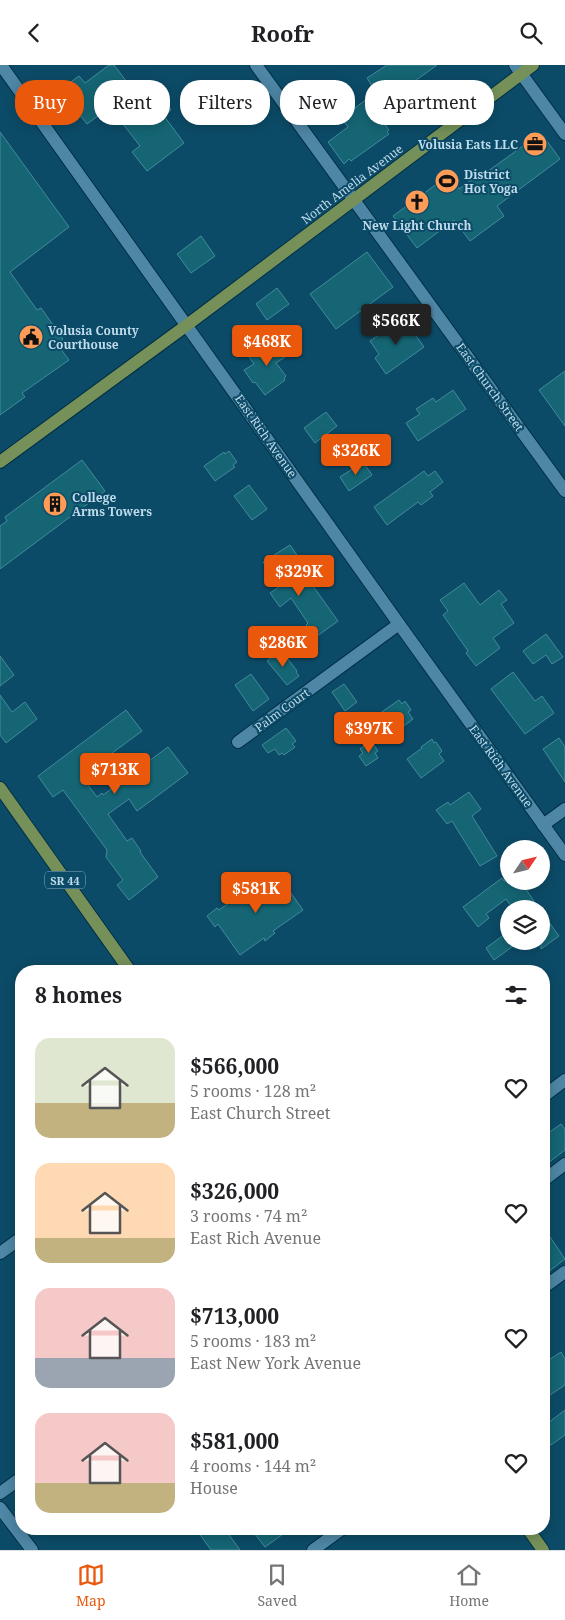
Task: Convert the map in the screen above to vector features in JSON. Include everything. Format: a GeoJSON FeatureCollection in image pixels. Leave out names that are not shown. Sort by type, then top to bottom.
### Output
{"type":"FeatureCollection","features":[{"type":"Feature","properties":{"kind":"main road","name":"North Amelia Avenue"},"geometry":{"type":"LineString","coordinates":[[0,462],[187,325],[353,199],[518,69],[533,65]]}},
{"type":"Feature","properties":{"kind":"main road","name":"SR 44"},"geometry":{"type":"LineString","coordinates":[[0,788],[126,965]]}},
{"type":"Feature","properties":{"kind":"main road"},"geometry":{"type":"LineString","coordinates":[[532,1535],[543,1550]]}},
{"type":"Feature","properties":{"kind":"street","name":"East Rich Avenue"},"geometry":{"type":"LineString","coordinates":[[1,65],[565,855]]}},
{"type":"Feature","properties":{"kind":"street","name":"East Church Street"},"geometry":{"type":"LineString","coordinates":[[256,65],[565,491]]}},
{"type":"Feature","properties":{"kind":"street"},"geometry":{"type":"LineString","coordinates":[[518,69],[565,134]]}},
{"type":"Feature","properties":{"kind":"street","name":"Palm Court"},"geometry":{"type":"LineString","coordinates":[[238,742],[399,624]]}},
{"type":"Feature","properties":{"kind":"street"},"geometry":{"type":"LineString","coordinates":[[543,825],[565,809]]}},
{"type":"Feature","properties":{"kind":"street"},"geometry":{"type":"LineString","coordinates":[[550,1091],[565,1080]]}},
{"type":"Feature","properties":{"kind":"street"},"geometry":{"type":"LineString","coordinates":[[550,1175],[565,1164]]}},
{"type":"Feature","properties":{"kind":"street"},"geometry":{"type":"LineString","coordinates":[[0,1253],[15,1242]]}},
{"type":"Feature","properties":{"kind":"street"},"geometry":{"type":"LineString","coordinates":[[550,1283],[565,1272]]}},
{"type":"Feature","properties":{"kind":"street"},"geometry":{"type":"LineString","coordinates":[[0,1493],[15,1482]]}},
{"type":"Feature","properties":{"kind":"street"},"geometry":{"type":"LineString","coordinates":[[0,1508],[15,1528]]}},
{"type":"Feature","properties":{"kind":"street"},"geometry":{"type":"LineString","coordinates":[[21,1535],[32,1550]]}},
{"type":"Feature","properties":{"kind":"street"},"geometry":{"type":"LineString","coordinates":[[313,1550],[334,1535]]}},
{"type":"Feature","properties":{"kind":"building"},"geometry":{"type":"Polygon","coordinates":[[[109,65],[114,65],[125,80],[94,80],[94,119],[87,124],[84,120],[84,82],[85,83],[109,65]]]}},
{"type":"Feature","properties":{"kind":"building"},"geometry":{"type":"Polygon","coordinates":[[[387,65],[437,65],[416,80],[368,80],[367,78],[387,65]]]}},
{"type":"Feature","properties":{"kind":"building"},"geometry":{"type":"Polygon","coordinates":[[[79,76],[82,80],[74,80],[79,76]]]}},
{"type":"Feature","properties":{"kind":"building"},"geometry":{"type":"Polygon","coordinates":[[[365,100],[365,125],[385,125],[389,134],[344,164],[328,142],[348,127],[346,125],[355,125],[355,108],[365,100]]]}},
{"type":"Feature","properties":{"kind":"building"},"geometry":{"type":"Polygon","coordinates":[[[170,124],[184,143],[147,171],[132,152],[140,146],[124,125],[170,124]]]}},
{"type":"Feature","properties":{"kind":"building"},"geometry":{"type":"Polygon","coordinates":[[[0,132],[69,227],[10,272],[37,310],[41,308],[63,339],[57,344],[69,360],[22,393],[25,397],[0,415],[0,132]]]}},
{"type":"Feature","properties":{"kind":"building"},"geometry":{"type":"Polygon","coordinates":[[[541,133],[560,159],[497,206],[504,216],[470,241],[454,220],[417,248],[393,216],[449,175],[459,189],[482,172],[484,174],[541,133]]]}},
{"type":"Feature","properties":{"kind":"building"},"geometry":{"type":"Polygon","coordinates":[[[201,236],[215,256],[191,273],[177,254],[201,236]]]}},
{"type":"Feature","properties":{"kind":"building"},"geometry":{"type":"Polygon","coordinates":[[[367,252],[393,287],[336,329],[310,294],[367,252]]]}},
{"type":"Feature","properties":{"kind":"building"},"geometry":{"type":"Polygon","coordinates":[[[277,288],[289,304],[267,320],[256,304],[277,288]]]}},
{"type":"Feature","properties":{"kind":"building"},"geometry":{"type":"Polygon","coordinates":[[[403,318],[424,347],[386,374],[375,358],[379,354],[370,341],[403,318]]]}},
{"type":"Feature","properties":{"kind":"building"},"geometry":{"type":"Polygon","coordinates":[[[276,338],[288,355],[276,363],[286,376],[285,380],[265,395],[244,370],[254,364],[249,357],[276,338]]]}},
{"type":"Feature","properties":{"kind":"building"},"geometry":{"type":"Polygon","coordinates":[[[565,371],[565,426],[539,390],[565,371]]]}},
{"type":"Feature","properties":{"kind":"building"},"geometry":{"type":"Polygon","coordinates":[[[453,390],[466,409],[418,441],[406,423],[420,414],[416,409],[433,398],[436,402],[453,390]]]}},
{"type":"Feature","properties":{"kind":"building"},"geometry":{"type":"Polygon","coordinates":[[[326,412],[337,426],[315,443],[304,428],[326,412]]]}},
{"type":"Feature","properties":{"kind":"building"},"geometry":{"type":"Polygon","coordinates":[[[229,451],[237,462],[233,465],[235,467],[215,481],[204,466],[224,452],[225,454],[229,451]]]}},
{"type":"Feature","properties":{"kind":"building","name":"College Arms Towers"},"geometry":{"type":"Polygon","coordinates":[[[82,460],[105,491],[0,569],[0,526],[7,521],[5,517],[82,460]]]}},
{"type":"Feature","properties":{"kind":"building"},"geometry":{"type":"Polygon","coordinates":[[[363,462],[372,475],[349,491],[340,477],[363,462]]]}},
{"type":"Feature","properties":{"kind":"building"},"geometry":{"type":"Polygon","coordinates":[[[424,471],[428,476],[435,471],[443,482],[430,492],[433,496],[421,505],[418,502],[387,525],[374,507],[424,471]]]}},
{"type":"Feature","properties":{"kind":"building"},"geometry":{"type":"Polygon","coordinates":[[[249,485],[267,509],[252,520],[234,496],[249,485]]]}},
{"type":"Feature","properties":{"kind":"building"},"geometry":{"type":"Polygon","coordinates":[[[290,545],[299,558],[295,561],[338,621],[292,654],[285,644],[307,626],[308,623],[291,598],[280,607],[270,593],[279,587],[263,562],[290,545]]]}},
{"type":"Feature","properties":{"kind":"building"},"geometry":{"type":"Polygon","coordinates":[[[464,583],[480,605],[499,590],[507,600],[501,604],[514,623],[493,638],[500,648],[476,666],[443,615],[448,611],[440,600],[464,583]]]}},
{"type":"Feature","properties":{"kind":"building"},"geometry":{"type":"Polygon","coordinates":[[[546,634],[563,657],[552,664],[546,655],[533,664],[523,651],[546,634]]]}},
{"type":"Feature","properties":{"kind":"building"},"geometry":{"type":"Polygon","coordinates":[[[281,650],[299,676],[287,685],[267,661],[281,650]]]}},
{"type":"Feature","properties":{"kind":"building"},"geometry":{"type":"Polygon","coordinates":[[[0,656],[14,675],[0,686],[0,656]]]}},
{"type":"Feature","properties":{"kind":"building"},"geometry":{"type":"Polygon","coordinates":[[[513,672],[535,701],[542,696],[554,713],[525,734],[491,689],[513,672]]]}},
{"type":"Feature","properties":{"kind":"building"},"geometry":{"type":"Polygon","coordinates":[[[251,674],[269,699],[253,711],[235,685],[251,674]]]}},
{"type":"Feature","properties":{"kind":"building"},"geometry":{"type":"Polygon","coordinates":[[[344,684],[357,702],[345,711],[332,692],[344,684]]]}},
{"type":"Feature","properties":{"kind":"building"},"geometry":{"type":"Polygon","coordinates":[[[0,695],[12,712],[25,702],[37,719],[6,743],[0,735],[0,695]]]}},
{"type":"Feature","properties":{"kind":"building"},"geometry":{"type":"Polygon","coordinates":[[[399,700],[402,704],[405,701],[411,710],[408,712],[413,719],[396,732],[393,728],[375,741],[366,728],[378,719],[376,716],[399,700]]]}},
{"type":"Feature","properties":{"kind":"building"},"geometry":{"type":"Polygon","coordinates":[[[126,710],[142,731],[81,776],[97,797],[102,793],[103,795],[168,747],[188,773],[137,811],[129,799],[108,814],[127,841],[132,838],[158,877],[129,900],[117,885],[123,880],[106,857],[107,850],[63,790],[53,797],[38,776],[126,710]]]}},
{"type":"Feature","properties":{"kind":"building"},"geometry":{"type":"Polygon","coordinates":[[[286,728],[296,741],[292,744],[295,747],[284,755],[282,753],[279,755],[275,749],[268,753],[262,745],[286,728]]]}},
{"type":"Feature","properties":{"kind":"building"},"geometry":{"type":"Polygon","coordinates":[[[559,738],[565,747],[565,782],[543,749],[559,738]]]}},
{"type":"Feature","properties":{"kind":"building"},"geometry":{"type":"Polygon","coordinates":[[[432,739],[442,751],[439,754],[444,761],[421,778],[407,759],[432,739]]]}},
{"type":"Feature","properties":{"kind":"building"},"geometry":{"type":"Polygon","coordinates":[[[371,741],[378,751],[375,753],[378,758],[366,766],[359,756],[363,753],[360,749],[371,741]]]}},
{"type":"Feature","properties":{"kind":"building"},"geometry":{"type":"Polygon","coordinates":[[[469,792],[481,809],[472,816],[497,856],[480,866],[452,821],[447,824],[436,810],[448,802],[450,805],[469,792]]]}},
{"type":"Feature","properties":{"kind":"building"},"geometry":{"type":"Polygon","coordinates":[[[276,872],[303,910],[273,931],[275,933],[265,941],[264,938],[240,955],[218,924],[215,927],[207,916],[246,891],[247,893],[276,872]]]}},
{"type":"Feature","properties":{"kind":"building"},"geometry":{"type":"Polygon","coordinates":[[[500,879],[500,890],[526,890],[533,900],[500,900],[500,904],[486,914],[489,918],[478,927],[463,907],[500,879]]]}},
{"type":"Feature","properties":{"kind":"building"},"geometry":{"type":"Polygon","coordinates":[[[550,924],[559,936],[550,942],[550,924]]]}},
{"type":"Feature","properties":{"kind":"building"},"geometry":{"type":"Polygon","coordinates":[[[500,938],[500,950],[508,950],[494,960],[486,948],[500,938]]]}},
{"type":"Feature","properties":{"kind":"building"},"geometry":{"type":"Polygon","coordinates":[[[561,1124],[565,1129],[565,1150],[550,1161],[550,1132],[561,1124]]]}},
{"type":"Feature","properties":{"kind":"building"},"geometry":{"type":"Polygon","coordinates":[[[550,1237],[565,1259],[550,1270],[550,1237]]]}},
{"type":"Feature","properties":{"kind":"building"},"geometry":{"type":"Polygon","coordinates":[[[561,1352],[565,1359],[565,1385],[550,1395],[550,1359],[561,1352]]]}},
{"type":"Feature","properties":{"kind":"building"},"geometry":{"type":"Polygon","coordinates":[[[565,1410],[565,1435],[551,1445],[550,1444],[550,1421],[565,1410]]]}},
{"type":"Feature","properties":{"kind":"building"},"geometry":{"type":"Polygon","coordinates":[[[200,1535],[229,1535],[240,1550],[211,1550],[200,1535]]]}},
{"type":"Feature","properties":{"kind":"building"},"geometry":{"type":"Polygon","coordinates":[[[256,1535],[282,1535],[265,1547],[256,1535]]]}},
{"type":"Feature","properties":{"kind":"place","name":"Volusia Eats LLC"},"geometry":{"type":"Point","coordinates":[535,144]}},
{"type":"Feature","properties":{"kind":"place","name":"District Hot Yoga"},"geometry":{"type":"Point","coordinates":[447,181]}},
{"type":"Feature","properties":{"kind":"place","name":"New Light Church"},"geometry":{"type":"Point","coordinates":[417,202]}},
{"type":"Feature","properties":{"kind":"place","name":"Volusia County Courthouse"},"geometry":{"type":"Point","coordinates":[31,337]}},
{"type":"Feature","properties":{"kind":"place","name":"College Arms Towers"},"geometry":{"type":"Point","coordinates":[55,504]}}]}
